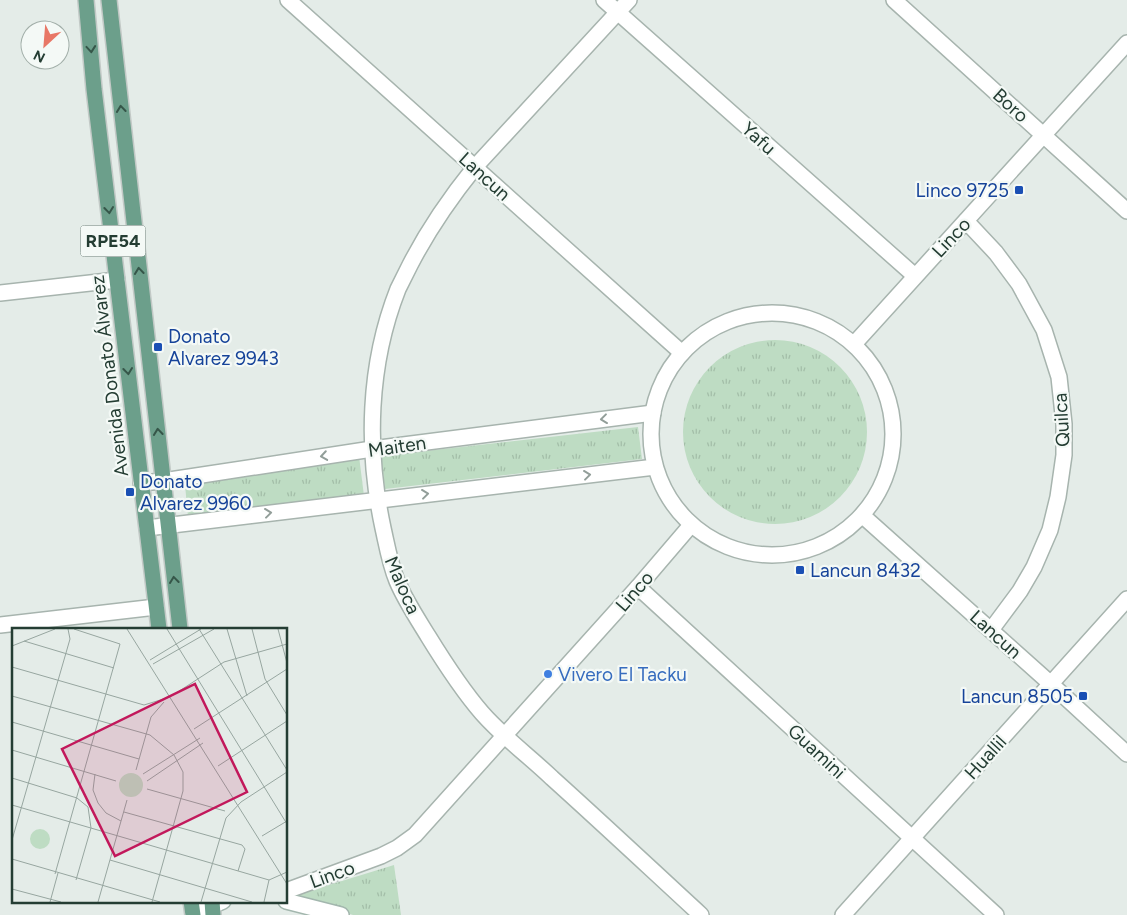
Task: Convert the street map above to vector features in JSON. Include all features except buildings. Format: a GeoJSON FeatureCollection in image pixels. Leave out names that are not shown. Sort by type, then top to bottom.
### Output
{"type":"FeatureCollection","features":[{"type":"Feature","properties":{"kind":"main road","name":"Avenida Donato Álvarez"},"geometry":{"type":"LineString","coordinates":[[86,0],[94,89],[159,628]]}},
{"type":"Feature","properties":{"kind":"main road","name":"RPE54"},"geometry":{"type":"LineString","coordinates":[[109,0],[180,628]]}},
{"type":"Feature","properties":{"kind":"street","name":"Lancun"},"geometry":{"type":"LineString","coordinates":[[288,0],[682,353]]}},
{"type":"Feature","properties":{"kind":"street","name":"Yafu"},"geometry":{"type":"LineString","coordinates":[[604,0],[915,276]]}},
{"type":"Feature","properties":{"kind":"street","name":"Maloca"},"geometry":{"type":"LineString","coordinates":[[629,0],[475,167],[438,216],[418,250],[399,287],[379,350],[373,396],[372,449],[377,500],[389,558],[397,581],[409,605],[465,692],[482,714],[504,736],[701,915]]}},
{"type":"Feature","properties":{"kind":"street","name":"Boro"},"geometry":{"type":"LineString","coordinates":[[894,0],[1127,211]]}},
{"type":"Feature","properties":{"kind":"street","name":"Linco"},"geometry":{"type":"LineString","coordinates":[[855,343],[1127,43]]}},
{"type":"Feature","properties":{"kind":"street","name":"Quilca"},"geometry":{"type":"LineString","coordinates":[[966,221],[996,253],[1019,284],[1044,330],[1058,378],[1064,424],[1064,455],[1058,497],[1050,530],[1034,567],[1020,592],[991,630]]}},
{"type":"Feature","properties":{"kind":"street"},"geometry":{"type":"LineString","coordinates":[[0,293],[117,280]]}},
{"type":"Feature","properties":{"kind":"street"},"geometry":{"type":"LineString","coordinates":[[764,313],[795,315],[824,324],[855,343],[872,366],[887,394],[894,426],[892,458],[881,489],[863,516],[842,534],[818,547],[791,554],[764,555],[737,550],[712,539],[691,524],[675,506],[663,488],[655,467],[651,440],[652,412],[658,391],[668,371],[682,353],[712,329],[733,319],[764,313]]}},
{"type":"Feature","properties":{"kind":"street","name":"Maiten"},"geometry":{"type":"LineString","coordinates":[[141,483],[372,449],[652,412]]}},
{"type":"Feature","properties":{"kind":"street"},"geometry":{"type":"LineString","coordinates":[[147,528],[655,467]]}},
{"type":"Feature","properties":{"kind":"street","name":"Lancun"},"geometry":{"type":"LineString","coordinates":[[863,516],[1127,754]]}},
{"type":"Feature","properties":{"kind":"street","name":"Linco"},"geometry":{"type":"LineString","coordinates":[[288,890],[381,856],[415,835],[638,586],[691,524]]}},
{"type":"Feature","properties":{"kind":"street","name":"Guamini"},"geometry":{"type":"LineString","coordinates":[[638,586],[996,915]]}},
{"type":"Feature","properties":{"kind":"street","name":"Huallil"},"geometry":{"type":"LineString","coordinates":[[843,915],[1127,599]]}},
{"type":"Feature","properties":{"kind":"street"},"geometry":{"type":"LineString","coordinates":[[0,625],[156,607]]}},
{"type":"Feature","properties":{"kind":"street"},"geometry":{"type":"LineString","coordinates":[[288,902],[341,915]]}},
{"type":"Feature","properties":{"kind":"street"},"geometry":{"type":"LineString","coordinates":[[191,911],[215,906]]}},
{"type":"Feature","properties":{"kind":"green space"},"geometry":{"type":"Polygon","coordinates":[[[775,340],[793,342],[810,347],[840,367],[860,397],[865,414],[867,432],[865,450],[860,467],[840,497],[810,517],[793,522],[775,524],[757,522],[740,517],[710,497],[690,467],[685,450],[683,432],[685,414],[690,397],[710,367],[740,347],[757,342],[775,340]]]}},
{"type":"Feature","properties":{"kind":"green space"},"geometry":{"type":"Polygon","coordinates":[[[638,427],[642,459],[385,489],[381,456],[638,427]]]}},
{"type":"Feature","properties":{"kind":"green space"},"geometry":{"type":"Polygon","coordinates":[[[359,456],[364,496],[188,517],[185,485],[359,456]]]}},
{"type":"Feature","properties":{"kind":"green space"},"geometry":{"type":"Polygon","coordinates":[[[394,865],[401,915],[353,915],[293,896],[394,865]]]}},
{"type":"Feature","properties":{"kind":"place","name":"Linco 9725"},"geometry":{"type":"Point","coordinates":[1019,190]}},
{"type":"Feature","properties":{"kind":"place","name":"Donato Alvarez 9943"},"geometry":{"type":"Point","coordinates":[158,347]}},
{"type":"Feature","properties":{"kind":"place","name":"Donato Alvarez 9960"},"geometry":{"type":"Point","coordinates":[130,492]}},
{"type":"Feature","properties":{"kind":"place","name":"Lancun 8432"},"geometry":{"type":"Point","coordinates":[800,570]}},
{"type":"Feature","properties":{"kind":"place","name":"Vivero El Tacku"},"geometry":{"type":"Point","coordinates":[548,674]}},
{"type":"Feature","properties":{"kind":"place","name":"Lancun 8505"},"geometry":{"type":"Point","coordinates":[1083,696]}}]}
